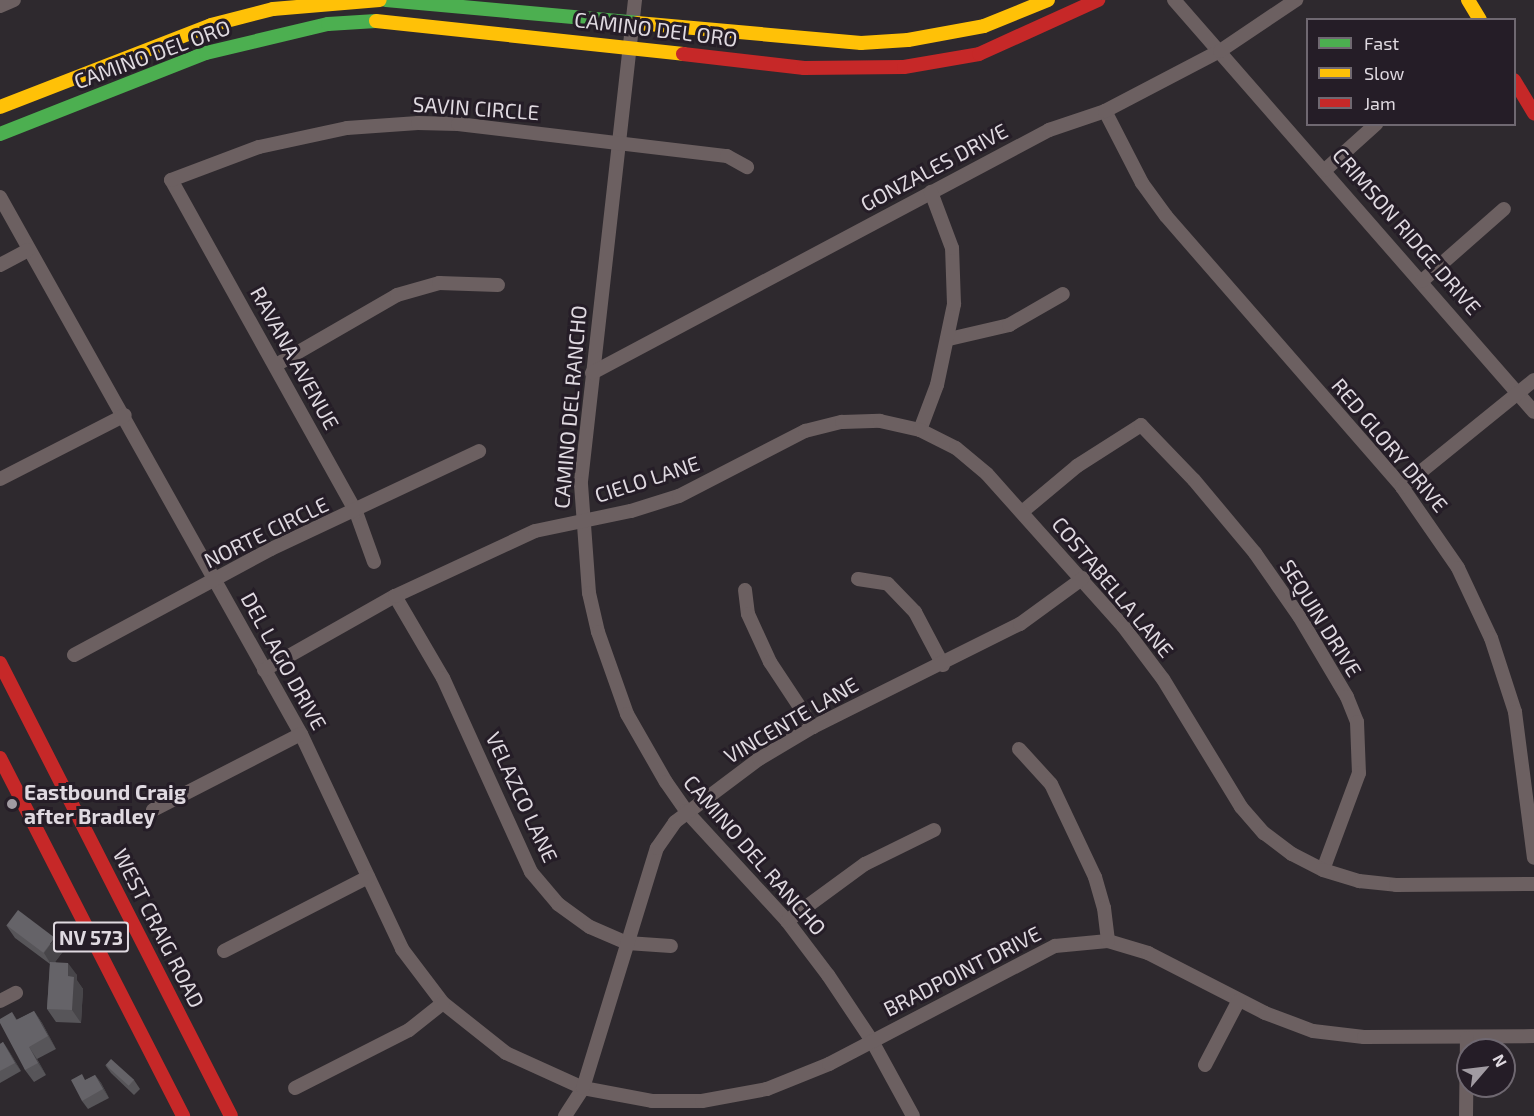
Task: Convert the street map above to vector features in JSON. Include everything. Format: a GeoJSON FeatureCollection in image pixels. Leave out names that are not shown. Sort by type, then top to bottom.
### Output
{"type":"FeatureCollection","features":[{"type":"Feature","properties":{"kind":"street"},"geometry":{"type":"LineString","coordinates":[[0,6],[14,0]]}},
{"type":"Feature","properties":{"kind":"street"},"geometry":{"type":"LineString","coordinates":[[383,0],[383,21]]}},
{"type":"Feature","properties":{"kind":"street","name":"CAMINO DEL ORO"},"geometry":{"type":"LineString","coordinates":[[0,107],[211,25],[273,9],[383,0],[633,22],[809,41],[873,42],[984,26],[1048,0]]}},
{"type":"Feature","properties":{"kind":"street","name":"CAMINO DEL RANCHO"},"geometry":{"type":"LineString","coordinates":[[635,0],[592,373],[581,522],[598,632],[627,714],[686,811],[787,921],[872,1041],[913,1116]]}},
{"type":"Feature","properties":{"kind":"street","name":"CAMINO DEL ORO"},"geometry":{"type":"LineString","coordinates":[[0,134],[206,53],[328,24],[383,21],[630,46],[804,68],[904,68],[979,54],[1098,0]]}},
{"type":"Feature","properties":{"kind":"street","name":"CRIMSON RIDGE DRIVE"},"geometry":{"type":"LineString","coordinates":[[1174,0],[1519,391],[1534,412]]}},
{"type":"Feature","properties":{"kind":"street","name":"GONZALES DRIVE"},"geometry":{"type":"LineString","coordinates":[[592,373],[1049,130],[1105,111],[1220,51],[1296,0]]}},
{"type":"Feature","properties":{"kind":"street"},"geometry":{"type":"LineString","coordinates":[[1468,0],[1479,18]]}},
{"type":"Feature","properties":{"kind":"street"},"geometry":{"type":"LineString","coordinates":[[1516,82],[1534,113]]}},
{"type":"Feature","properties":{"kind":"street","name":"RED GLORY DRIVE"},"geometry":{"type":"LineString","coordinates":[[1105,111],[1142,183],[1166,216],[1402,488],[1458,568],[1491,638],[1521,741],[1534,858]]}},
{"type":"Feature","properties":{"kind":"street","name":"SAVIN CIRCLE"},"geometry":{"type":"LineString","coordinates":[[171,180],[259,147],[348,128],[458,124],[619,141],[727,156],[747,167]]}},
{"type":"Feature","properties":{"kind":"street"},"geometry":{"type":"LineString","coordinates":[[1325,170],[1374,126]]}},
{"type":"Feature","properties":{"kind":"street","name":"RAVANA AVENUE"},"geometry":{"type":"LineString","coordinates":[[171,180],[356,512],[374,562]]}},
{"type":"Feature","properties":{"kind":"street"},"geometry":{"type":"LineString","coordinates":[[920,430],[937,386],[949,339],[954,304],[954,266],[944,221],[931,192]]}},
{"type":"Feature","properties":{"kind":"street","name":"DEL LAGO DRIVE"},"geometry":{"type":"LineString","coordinates":[[0,197],[28,250],[125,415],[301,734],[338,806],[402,949],[443,1003],[506,1053],[583,1088]]}},
{"type":"Feature","properties":{"kind":"street"},"geometry":{"type":"LineString","coordinates":[[1422,281],[1504,209]]}},
{"type":"Feature","properties":{"kind":"street"},"geometry":{"type":"LineString","coordinates":[[0,265],[28,250]]}},
{"type":"Feature","properties":{"kind":"street"},"geometry":{"type":"LineString","coordinates":[[276,365],[397,295],[440,283],[498,285]]}},
{"type":"Feature","properties":{"kind":"street"},"geometry":{"type":"LineString","coordinates":[[949,339],[1009,325],[1063,294]]}},
{"type":"Feature","properties":{"kind":"street"},"geometry":{"type":"LineString","coordinates":[[1402,488],[1534,380]]}},
{"type":"Feature","properties":{"kind":"street"},"geometry":{"type":"LineString","coordinates":[[0,479],[125,415]]}},
{"type":"Feature","properties":{"kind":"street","name":"CIELO LANE"},"geometry":{"type":"LineString","coordinates":[[264,670],[396,596],[535,531],[581,522],[679,495],[805,431],[842,422],[871,422],[920,430]]}},
{"type":"Feature","properties":{"kind":"street","name":"SEQUIN DRIVE"},"geometry":{"type":"LineString","coordinates":[[1022,512],[1077,466],[1141,424],[1194,480],[1255,553],[1299,616],[1347,698],[1357,722],[1359,773],[1323,870]]}},
{"type":"Feature","properties":{"kind":"street","name":"COSTABELLA LANE"},"geometry":{"type":"LineString","coordinates":[[920,430],[956,448],[1022,512],[1083,578],[1163,679],[1240,807],[1264,833],[1323,870],[1359,881],[1396,885],[1534,884]]}},
{"type":"Feature","properties":{"kind":"street","name":"NORTE CIRCLE"},"geometry":{"type":"LineString","coordinates":[[74,655],[214,580],[479,451]]}},
{"type":"Feature","properties":{"kind":"street","name":"VINCENTE LANE"},"geometry":{"type":"LineString","coordinates":[[565,1116],[583,1088],[657,849],[686,811],[813,727],[1020,624],[1083,578]]}},
{"type":"Feature","properties":{"kind":"street"},"geometry":{"type":"LineString","coordinates":[[858,579],[888,584],[915,612],[943,664]]}},
{"type":"Feature","properties":{"kind":"street"},"geometry":{"type":"LineString","coordinates":[[745,590],[748,614],[770,662],[813,727]]}},
{"type":"Feature","properties":{"kind":"street","name":"VELAZCO LANE"},"geometry":{"type":"LineString","coordinates":[[396,596],[443,678],[531,872],[558,904],[590,927],[627,944],[671,946]]}},
{"type":"Feature","properties":{"kind":"street","name":"WEST CRAIG ROAD"},"geometry":{"type":"LineString","coordinates":[[0,663],[6,688],[231,1116]]}},
{"type":"Feature","properties":{"kind":"street"},"geometry":{"type":"LineString","coordinates":[[153,810],[301,734]]}},
{"type":"Feature","properties":{"kind":"street"},"geometry":{"type":"LineString","coordinates":[[1019,749],[1051,784],[1090,867],[1104,908],[1108,941]]}},
{"type":"Feature","properties":{"kind":"street","name":"NV 573"},"geometry":{"type":"LineString","coordinates":[[0,758],[183,1116]]}},
{"type":"Feature","properties":{"kind":"street"},"geometry":{"type":"LineString","coordinates":[[787,921],[865,864],[934,830]]}},
{"type":"Feature","properties":{"kind":"street"},"geometry":{"type":"LineString","coordinates":[[224,951],[368,877]]}},
{"type":"Feature","properties":{"kind":"street","name":"BRADPOINT DRIVE"},"geometry":{"type":"LineString","coordinates":[[583,1088],[652,1101],[702,1101],[767,1089],[872,1041],[1055,946],[1108,941],[1148,952],[1239,1000],[1313,1031],[1364,1037],[1534,1036]]}},
{"type":"Feature","properties":{"kind":"street"},"geometry":{"type":"LineString","coordinates":[[0,1001],[16,993]]}},
{"type":"Feature","properties":{"kind":"street"},"geometry":{"type":"LineString","coordinates":[[1205,1065],[1239,1000]]}},
{"type":"Feature","properties":{"kind":"street"},"geometry":{"type":"LineString","coordinates":[[295,1088],[410,1030],[443,1003]]}},
{"type":"Feature","properties":{"kind":"street"},"geometry":{"type":"LineString","coordinates":[[1466,1098],[1466,1116]]}},
{"type":"Feature","properties":{"kind":"building"},"geometry":{"type":"Polygon","coordinates":[[[18,910],[55,938],[43,953],[7,925],[18,910]]]}},
{"type":"Feature","properties":{"kind":"building"},"geometry":{"type":"Polygon","coordinates":[[[50,962],[68,963],[68,976],[74,977],[72,1010],[47,1009],[50,962]]]}},
{"type":"Feature","properties":{"kind":"building"},"geometry":{"type":"Polygon","coordinates":[[[34,1011],[48,1036],[29,1047],[38,1063],[25,1070],[0,1019],[12,1012],[16,1020],[34,1011]]]}},
{"type":"Feature","properties":{"kind":"building"},"geometry":{"type":"Polygon","coordinates":[[[3,1042],[15,1063],[0,1071],[0,1044],[3,1042]]]}},
{"type":"Feature","properties":{"kind":"building"},"geometry":{"type":"Polygon","coordinates":[[[111,1059],[134,1080],[129,1086],[106,1065],[111,1059]]]}},
{"type":"Feature","properties":{"kind":"building"},"geometry":{"type":"Polygon","coordinates":[[[82,1074],[85,1080],[95,1075],[103,1089],[82,1101],[71,1080],[82,1074]]]}},
{"type":"Feature","properties":{"kind":"traffic: fast"},"geometry":{"type":"LineString","coordinates":[[386,0],[637,23]]}},
{"type":"Feature","properties":{"kind":"traffic: fast"},"geometry":{"type":"LineString","coordinates":[[0,134],[206,53],[328,24],[376,21]]}},
{"type":"Feature","properties":{"kind":"traffic: slow"},"geometry":{"type":"LineString","coordinates":[[0,107],[211,25],[273,9],[380,0]]}},
{"type":"Feature","properties":{"kind":"traffic: slow"},"geometry":{"type":"LineString","coordinates":[[637,23],[861,43],[908,40],[984,26],[1048,0]]}},
{"type":"Feature","properties":{"kind":"traffic: slow"},"geometry":{"type":"LineString","coordinates":[[1468,0],[1479,18]]}},
{"type":"Feature","properties":{"kind":"traffic: slow"},"geometry":{"type":"LineString","coordinates":[[376,21],[683,54]]}},
{"type":"Feature","properties":{"kind":"traffic: jam"},"geometry":{"type":"LineString","coordinates":[[683,54],[804,68],[904,67],[979,54],[1098,0]]}},
{"type":"Feature","properties":{"kind":"traffic: jam"},"geometry":{"type":"LineString","coordinates":[[1516,83],[1534,113]]}},
{"type":"Feature","properties":{"kind":"traffic: jam"},"geometry":{"type":"LineString","coordinates":[[0,663],[231,1116]]}},
{"type":"Feature","properties":{"kind":"traffic: jam"},"geometry":{"type":"LineString","coordinates":[[0,758],[183,1116]]}},
{"type":"Feature","properties":{"kind":"place","name":"Eastbound Craig after Bradley"},"geometry":{"type":"Point","coordinates":[12,804]}}]}
